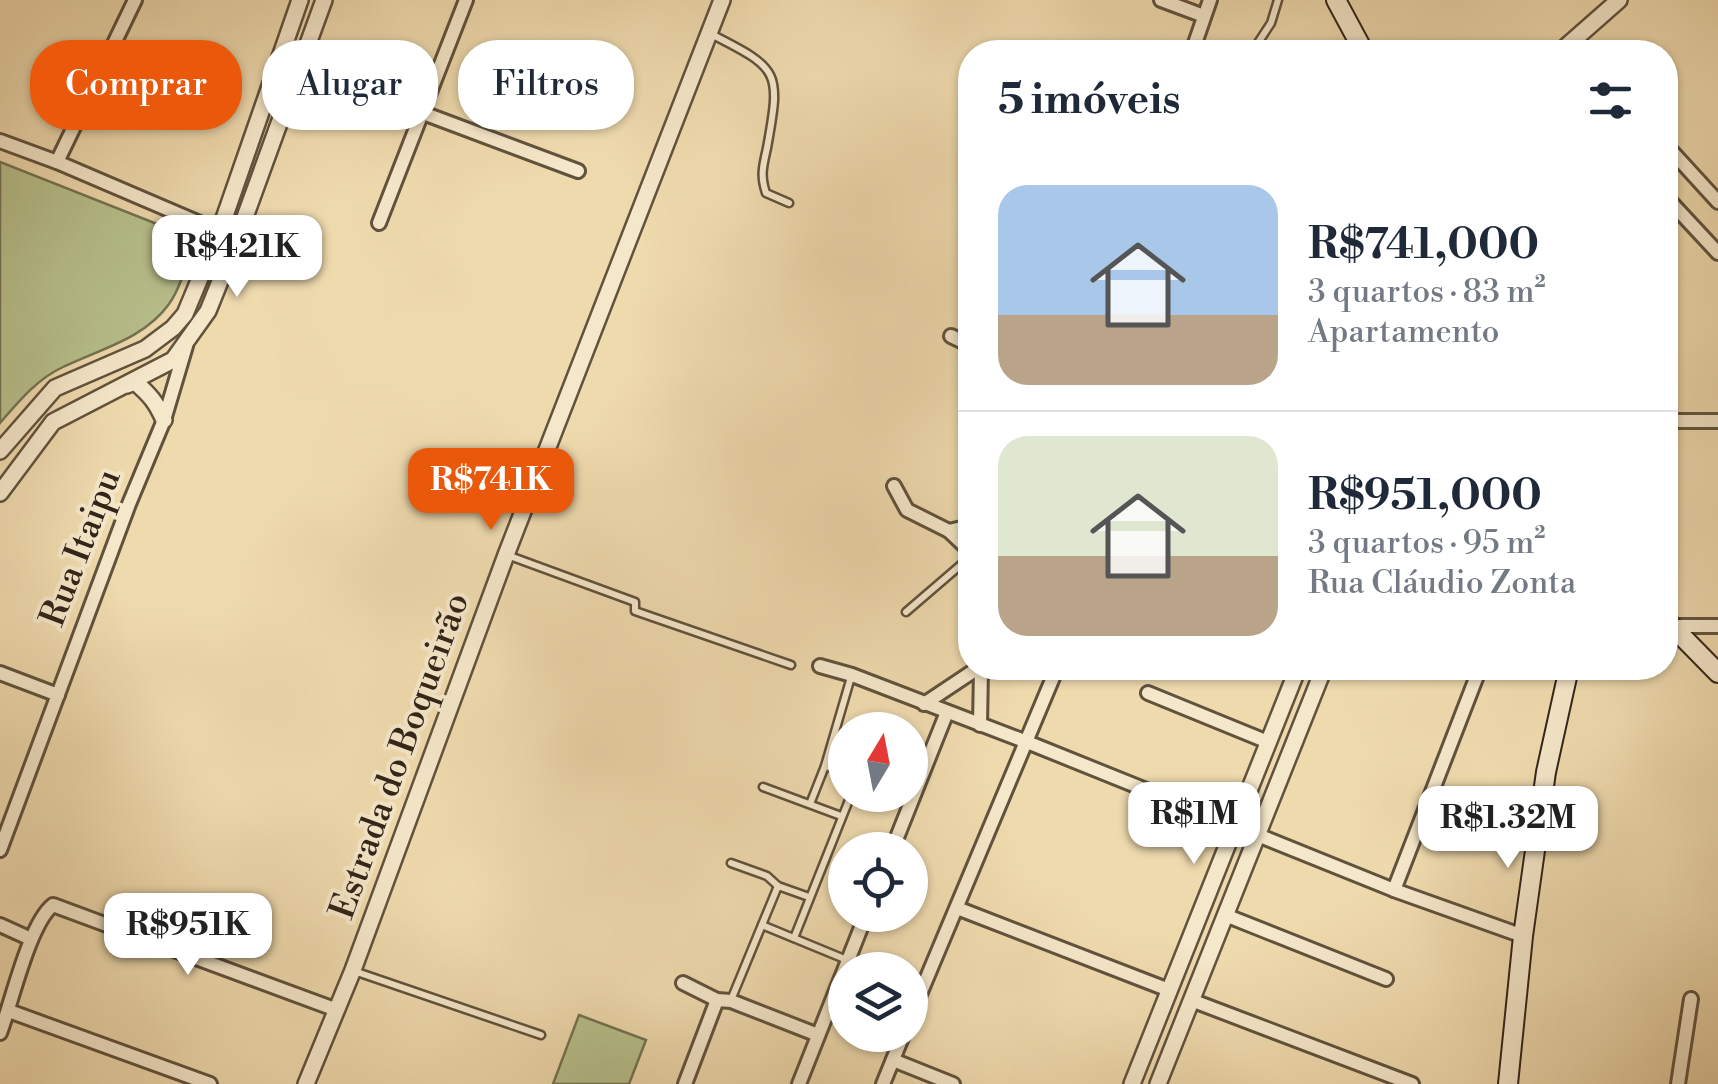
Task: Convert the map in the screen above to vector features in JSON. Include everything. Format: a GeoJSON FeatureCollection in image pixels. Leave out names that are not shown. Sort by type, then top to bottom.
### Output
{"type":"FeatureCollection","features":[{"type":"Feature","properties":{"kind":"main road"},"geometry":{"type":"LineString","coordinates":[[1336,0],[1358,40]]}},
{"type":"Feature","properties":{"kind":"main road"},"geometry":{"type":"LineString","coordinates":[[1678,632],[1718,672]]}},
{"type":"Feature","properties":{"kind":"main road"},"geometry":{"type":"LineString","coordinates":[[1508,1084],[1523,936],[1546,772],[1566,680]]}},
{"type":"Feature","properties":{"kind":"street"},"geometry":{"type":"LineString","coordinates":[[57,162],[134,0]]}},
{"type":"Feature","properties":{"kind":"street"},"geometry":{"type":"LineString","coordinates":[[0,450],[54,388],[145,349],[185,314],[220,230],[300,0]]}},
{"type":"Feature","properties":{"kind":"street"},"geometry":{"type":"LineString","coordinates":[[0,492],[53,422],[172,360],[188,342],[208,310],[237,239],[324,0]]}},
{"type":"Feature","properties":{"kind":"street"},"geometry":{"type":"LineString","coordinates":[[438,74],[466,0]]}},
{"type":"Feature","properties":{"kind":"street","name":"Estrada do Boqueirão"},"geometry":{"type":"LineString","coordinates":[[306,1084],[353,970],[506,555],[722,0]]}},
{"type":"Feature","properties":{"kind":"street"},"geometry":{"type":"LineString","coordinates":[[1161,0],[1204,16]]}},
{"type":"Feature","properties":{"kind":"street"},"geometry":{"type":"LineString","coordinates":[[1196,40],[1210,0]]}},
{"type":"Feature","properties":{"kind":"street"},"geometry":{"type":"LineString","coordinates":[[1580,40],[1619,0]]}},
{"type":"Feature","properties":{"kind":"street"},"geometry":{"type":"LineString","coordinates":[[294,18],[314,26]]}},
{"type":"Feature","properties":{"kind":"street"},"geometry":{"type":"LineString","coordinates":[[438,120],[578,171]]}},
{"type":"Feature","properties":{"kind":"street"},"geometry":{"type":"LineString","coordinates":[[379,224],[417,130]]}},
{"type":"Feature","properties":{"kind":"street"},"geometry":{"type":"LineString","coordinates":[[0,141],[237,239]]}},
{"type":"Feature","properties":{"kind":"street"},"geometry":{"type":"LineString","coordinates":[[1678,158],[1718,202]]}},
{"type":"Feature","properties":{"kind":"street"},"geometry":{"type":"LineString","coordinates":[[1678,210],[1718,253]]}},
{"type":"Feature","properties":{"kind":"street"},"geometry":{"type":"LineString","coordinates":[[172,328],[188,342]]}},
{"type":"Feature","properties":{"kind":"street"},"geometry":{"type":"LineString","coordinates":[[951,336],[958,339]]}},
{"type":"Feature","properties":{"kind":"street","name":"Rua Itaipu"},"geometry":{"type":"LineString","coordinates":[[0,850],[164,420],[188,342]]}},
{"type":"Feature","properties":{"kind":"street"},"geometry":{"type":"LineString","coordinates":[[124,386],[135,382],[156,400],[164,420]]}},
{"type":"Feature","properties":{"kind":"street"},"geometry":{"type":"LineString","coordinates":[[1678,421],[1718,420]]}},
{"type":"Feature","properties":{"kind":"street"},"geometry":{"type":"LineString","coordinates":[[894,486],[907,510],[949,531],[958,541]]}},
{"type":"Feature","properties":{"kind":"street"},"geometry":{"type":"LineString","coordinates":[[949,531],[958,529]]}},
{"type":"Feature","properties":{"kind":"street"},"geometry":{"type":"LineString","coordinates":[[1678,623],[1718,626]]}},
{"type":"Feature","properties":{"kind":"street"},"geometry":{"type":"LineString","coordinates":[[820,666],[852,674],[1394,890],[1523,936]]}},
{"type":"Feature","properties":{"kind":"street"},"geometry":{"type":"LineString","coordinates":[[0,672],[58,695]]}},
{"type":"Feature","properties":{"kind":"street"},"geometry":{"type":"LineString","coordinates":[[924,704],[961,680]]}},
{"type":"Feature","properties":{"kind":"street"},"geometry":{"type":"LineString","coordinates":[[980,680],[980,725]]}},
{"type":"Feature","properties":{"kind":"street"},"geometry":{"type":"LineString","coordinates":[[928,976],[1052,680]]}},
{"type":"Feature","properties":{"kind":"street"},"geometry":{"type":"LineString","coordinates":[[1132,1084],[1293,680]]}},
{"type":"Feature","properties":{"kind":"street"},"geometry":{"type":"LineString","coordinates":[[1163,1082],[1319,680]]}},
{"type":"Feature","properties":{"kind":"street"},"geometry":{"type":"LineString","coordinates":[[1394,890],[1475,680]]}},
{"type":"Feature","properties":{"kind":"street"},"geometry":{"type":"LineString","coordinates":[[1148,693],[1268,742]]}},
{"type":"Feature","properties":{"kind":"street"},"geometry":{"type":"LineString","coordinates":[[928,757],[948,712]]}},
{"type":"Feature","properties":{"kind":"street"},"geometry":{"type":"LineString","coordinates":[[0,800],[16,807]]}},
{"type":"Feature","properties":{"kind":"street"},"geometry":{"type":"LineString","coordinates":[[0,1033],[32,939],[53,905],[337,1010]]}},
{"type":"Feature","properties":{"kind":"street"},"geometry":{"type":"LineString","coordinates":[[957,908],[1169,990]]}},
{"type":"Feature","properties":{"kind":"street"},"geometry":{"type":"LineString","coordinates":[[1225,915],[1386,979]]}},
{"type":"Feature","properties":{"kind":"street"},"geometry":{"type":"LineString","coordinates":[[0,925],[32,939]]}},
{"type":"Feature","properties":{"kind":"street"},"geometry":{"type":"LineString","coordinates":[[683,983],[818,1035]]}},
{"type":"Feature","properties":{"kind":"street"},"geometry":{"type":"LineString","coordinates":[[685,1084],[724,1000]]}},
{"type":"Feature","properties":{"kind":"street"},"geometry":{"type":"LineString","coordinates":[[1192,1000],[1412,1084]]}},
{"type":"Feature","properties":{"kind":"street"},"geometry":{"type":"LineString","coordinates":[[1678,1084],[1691,1000]]}},
{"type":"Feature","properties":{"kind":"street"},"geometry":{"type":"LineString","coordinates":[[799,1084],[828,1010]]}},
{"type":"Feature","properties":{"kind":"street"},"geometry":{"type":"LineString","coordinates":[[8,1012],[210,1084]]}},
{"type":"Feature","properties":{"kind":"street"},"geometry":{"type":"LineString","coordinates":[[882,1084],[896,1052]]}},
{"type":"Feature","properties":{"kind":"street"},"geometry":{"type":"LineString","coordinates":[[892,1060],[953,1084]]}},
{"type":"Feature","properties":{"kind":"lane"},"geometry":{"type":"LineString","coordinates":[[1260,40],[1272,23],[1278,0]]}},
{"type":"Feature","properties":{"kind":"lane"},"geometry":{"type":"LineString","coordinates":[[710,33],[754,56],[770,72],[776,100],[761,178],[766,194],[789,203]]}},
{"type":"Feature","properties":{"kind":"lane"},"geometry":{"type":"LineString","coordinates":[[506,555],[635,602],[636,611],[791,665]]}},
{"type":"Feature","properties":{"kind":"lane"},"geometry":{"type":"LineString","coordinates":[[906,612],[958,565]]}},
{"type":"Feature","properties":{"kind":"lane"},"geometry":{"type":"LineString","coordinates":[[810,804],[826,766],[852,674]]}},
{"type":"Feature","properties":{"kind":"lane"},"geometry":{"type":"LineString","coordinates":[[763,787],[842,816]]}},
{"type":"Feature","properties":{"kind":"lane"},"geometry":{"type":"LineString","coordinates":[[794,938],[844,812]]}},
{"type":"Feature","properties":{"kind":"lane"},"geometry":{"type":"LineString","coordinates":[[731,863],[809,898]]}},
{"type":"Feature","properties":{"kind":"lane"},"geometry":{"type":"LineString","coordinates":[[724,1000],[778,886]]}},
{"type":"Feature","properties":{"kind":"lane"},"geometry":{"type":"LineString","coordinates":[[762,925],[828,952]]}},
{"type":"Feature","properties":{"kind":"lane"},"geometry":{"type":"LineString","coordinates":[[353,970],[541,1035]]}},
{"type":"Feature","properties":{"kind":"green space"},"geometry":{"type":"Polygon","coordinates":[[[0,162],[195,239],[177,289],[159,316],[134,335],[45,378],[0,423],[0,162]]]}},
{"type":"Feature","properties":{"kind":"green space"},"geometry":{"type":"Polygon","coordinates":[[[579,1015],[646,1040],[629,1084],[553,1084],[579,1015]]]}}]}
